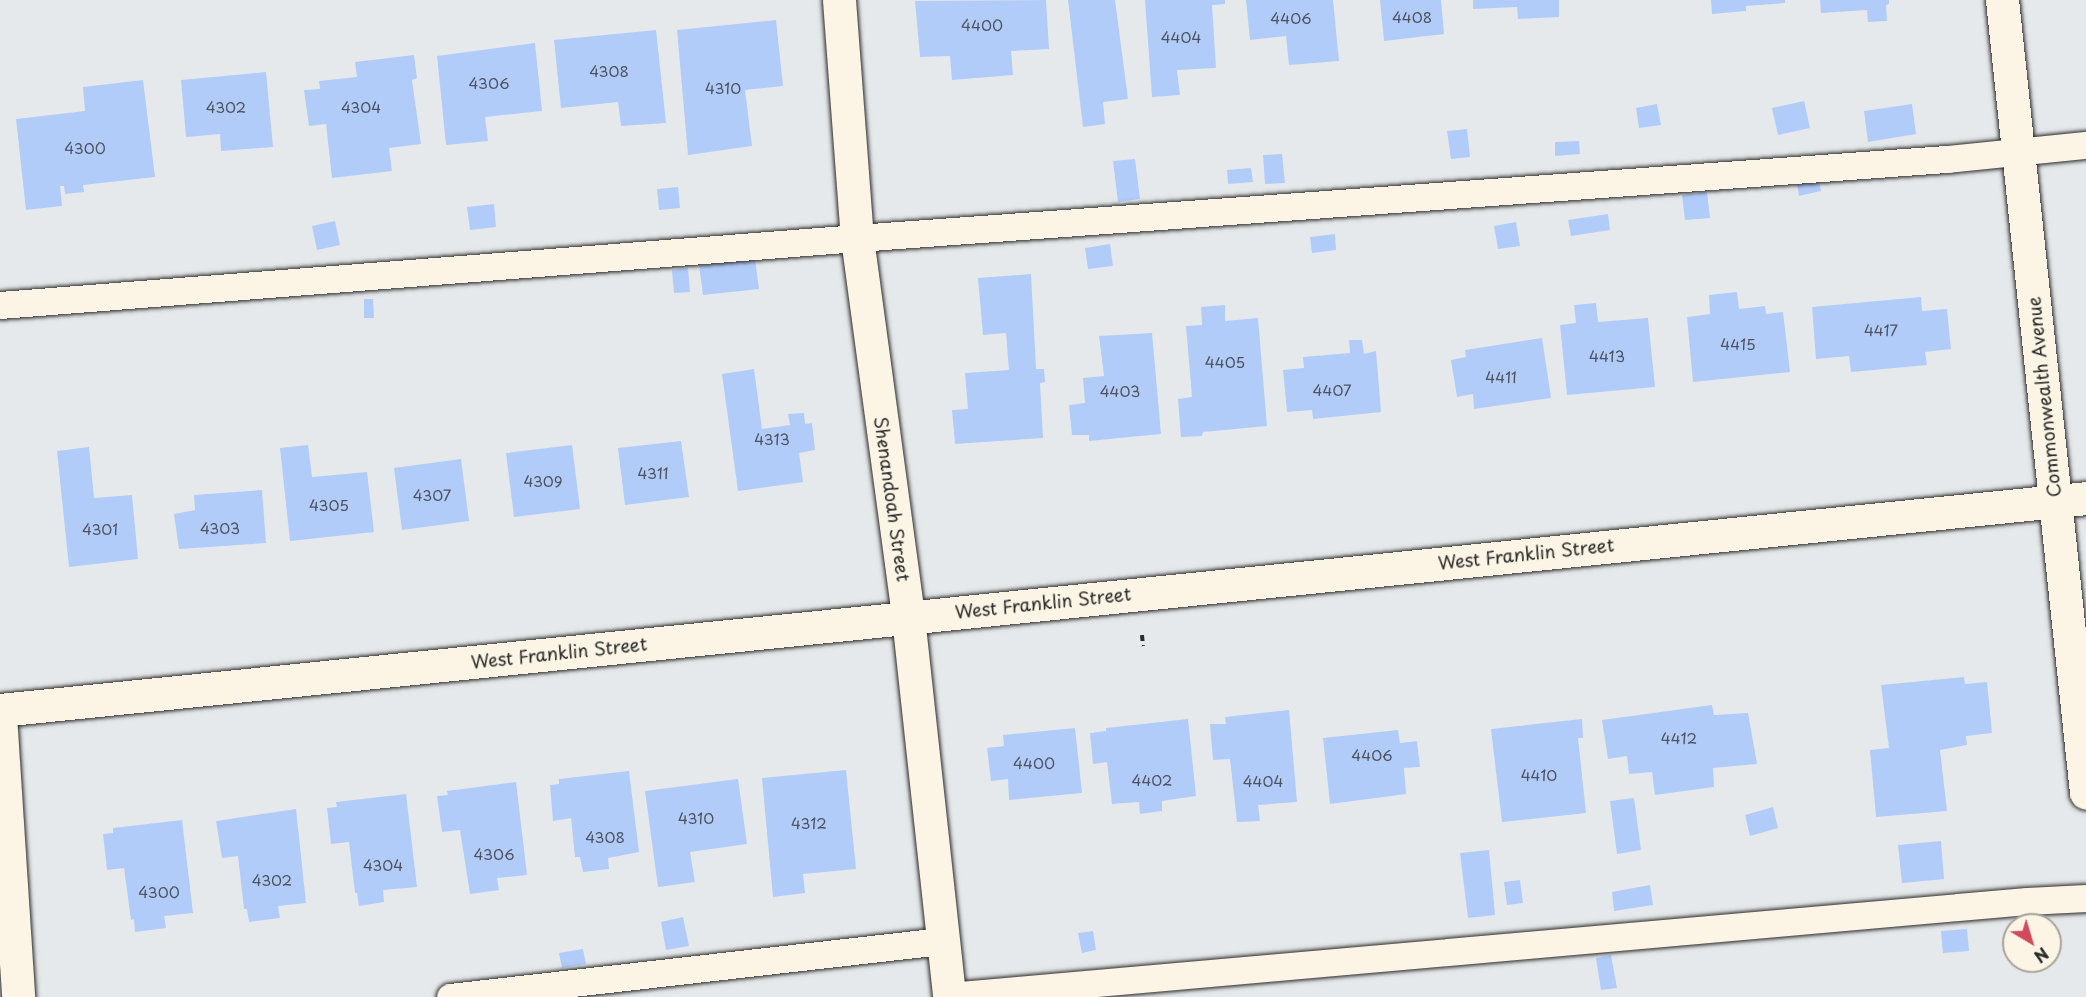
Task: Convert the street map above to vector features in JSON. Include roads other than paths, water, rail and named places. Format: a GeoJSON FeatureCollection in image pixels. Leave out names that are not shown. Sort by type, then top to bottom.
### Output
{"type":"FeatureCollection","features":[{"type":"Feature","properties":{"kind":"street","name":"Shenandoah Street"},"geometry":{"type":"LineString","coordinates":[[839,0],[857,238],[908,617],[949,996]]}},
{"type":"Feature","properties":{"kind":"street","name":"Commonwealth Avenue"},"geometry":{"type":"LineString","coordinates":[[2002,0],[2019,151],[2070,499],[2086,793]]}},
{"type":"Feature","properties":{"kind":"street","name":"West Franklin Street"},"geometry":{"type":"LineString","coordinates":[[0,710],[2070,499]]}},
{"type":"Feature","properties":{"kind":"street"},"geometry":{"type":"LineString","coordinates":[[0,715],[18,997]]}},
{"type":"Feature","properties":{"kind":"lane"},"geometry":{"type":"LineString","coordinates":[[0,305],[857,238],[1935,160],[2086,145]]}},
{"type":"Feature","properties":{"kind":"lane"},"geometry":{"type":"LineString","coordinates":[[949,996],[2027,901],[2086,898]]}},
{"type":"Feature","properties":{"kind":"lane"},"geometry":{"type":"LineString","coordinates":[[450,997],[942,941]]}}]}
